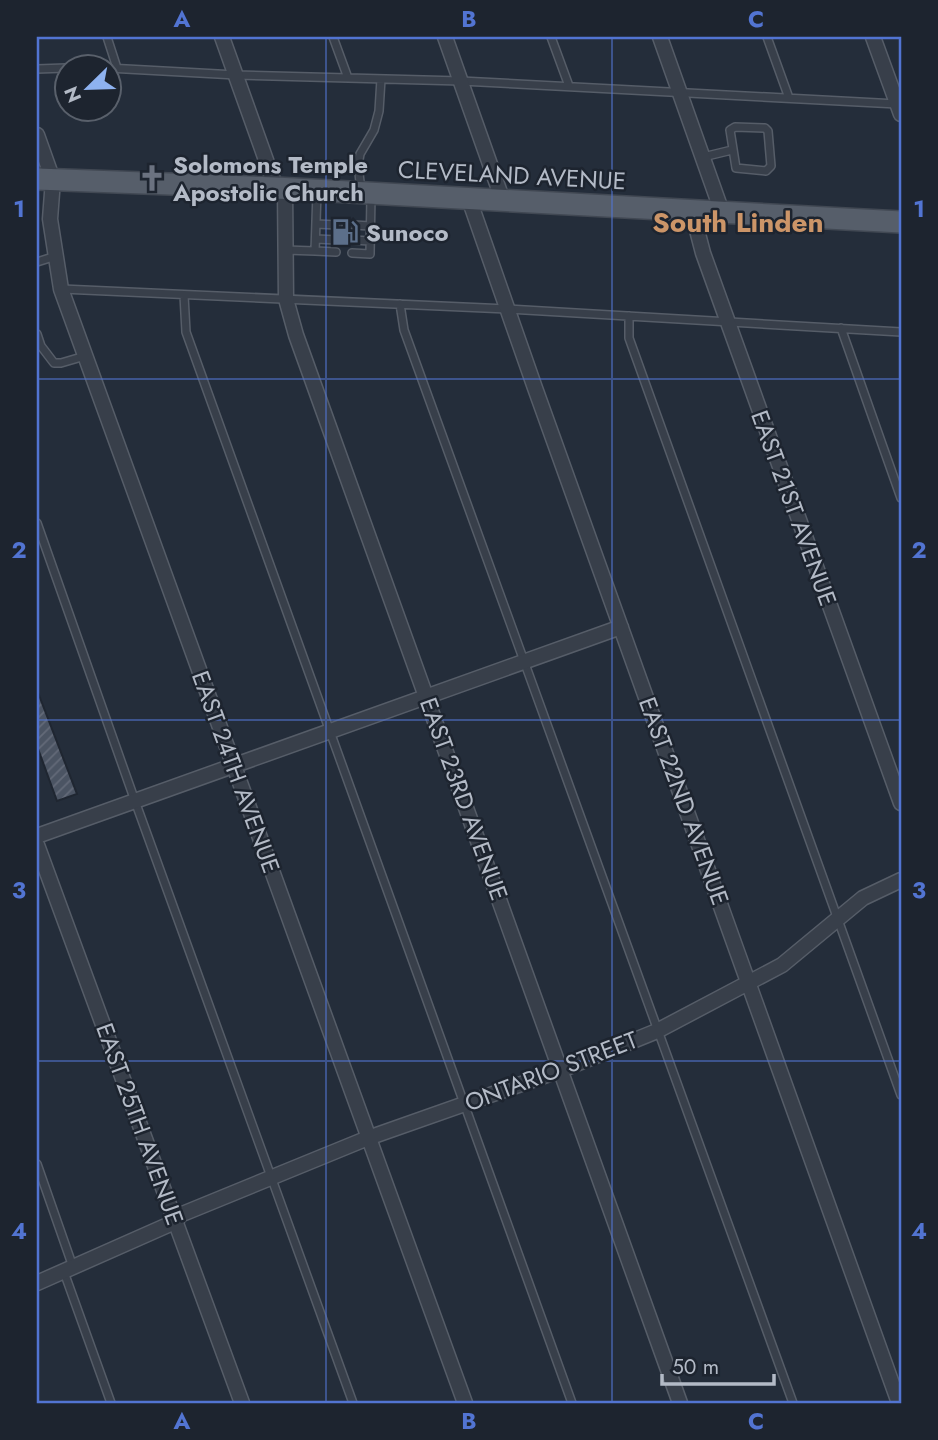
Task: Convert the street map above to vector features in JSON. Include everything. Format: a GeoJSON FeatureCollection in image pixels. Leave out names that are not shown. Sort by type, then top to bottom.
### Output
{"type":"FeatureCollection","features":[{"type":"Feature","properties":{"kind":"main road","name":"CLEVELAND AVENUE"},"geometry":{"type":"LineString","coordinates":[[45,179],[901,222]]}},
{"type":"Feature","properties":{"kind":"street","name":"EAST 23RD AVENUE"},"geometry":{"type":"LineString","coordinates":[[222,37],[281,189],[286,299],[296,335],[680,1403]]}},
{"type":"Feature","properties":{"kind":"street"},"geometry":{"type":"LineString","coordinates":[[446,37],[503,201]]}},
{"type":"Feature","properties":{"kind":"street"},"geometry":{"type":"LineString","coordinates":[[660,37],[722,212]]}},
{"type":"Feature","properties":{"kind":"street"},"geometry":{"type":"LineString","coordinates":[[873,37],[900,107]]}},
{"type":"Feature","properties":{"kind":"street","name":"EAST 24TH AVENUE"},"geometry":{"type":"LineString","coordinates":[[37,135],[61,289],[465,1403]]}},
{"type":"Feature","properties":{"kind":"street","name":"EAST 22ND AVENUE"},"geometry":{"type":"LineString","coordinates":[[469,199],[899,1403]]}},
{"type":"Feature","properties":{"kind":"street","name":"EAST 21ST AVENUE"},"geometry":{"type":"LineString","coordinates":[[692,211],[703,253],[727,322],[901,803]]}},
{"type":"Feature","properties":{"kind":"street"},"geometry":{"type":"LineString","coordinates":[[37,836],[621,627]]}},
{"type":"Feature","properties":{"kind":"street","name":"EAST 25TH AVENUE"},"geometry":{"type":"LineString","coordinates":[[37,845],[242,1403]]}},
{"type":"Feature","properties":{"kind":"street","name":"ONTARIO STREET"},"geometry":{"type":"LineString","coordinates":[[37,1283],[176,1219],[368,1138],[561,1070],[657,1031],[782,965],[863,898],[901,880]]}},
{"type":"Feature","properties":{"kind":"lane"},"geometry":{"type":"LineString","coordinates":[[333,37],[348,78]]}},
{"type":"Feature","properties":{"kind":"lane"},"geometry":{"type":"LineString","coordinates":[[551,37],[569,86]]}},
{"type":"Feature","properties":{"kind":"lane"},"geometry":{"type":"LineString","coordinates":[[767,37],[789,98]]}},
{"type":"Feature","properties":{"kind":"lane"},"geometry":{"type":"LineString","coordinates":[[122,69],[569,86],[900,107]]}},
{"type":"Feature","properties":{"kind":"lane"},"geometry":{"type":"LineString","coordinates":[[352,253],[370,254],[367,194],[358,165],[360,154],[374,130],[379,111],[381,79]]}},
{"type":"Feature","properties":{"kind":"lane"},"geometry":{"type":"LineString","coordinates":[[733,128],[765,128],[769,134],[771,166],[766,170],[739,170],[734,165],[732,150],[730,130],[733,128]]}},
{"type":"Feature","properties":{"kind":"lane"},"geometry":{"type":"LineString","coordinates":[[703,157],[732,150]]}},
{"type":"Feature","properties":{"kind":"lane"},"geometry":{"type":"LineString","coordinates":[[315,251],[317,191]]}},
{"type":"Feature","properties":{"kind":"lane"},"geometry":{"type":"LineString","coordinates":[[316,224],[338,225]]}},
{"type":"Feature","properties":{"kind":"lane"},"geometry":{"type":"LineString","coordinates":[[354,225],[370,226]]}},
{"type":"Feature","properties":{"kind":"lane"},"geometry":{"type":"LineString","coordinates":[[316,239],[337,240]]}},
{"type":"Feature","properties":{"kind":"lane"},"geometry":{"type":"LineString","coordinates":[[353,240],[370,241]]}},
{"type":"Feature","properties":{"kind":"lane"},"geometry":{"type":"LineString","coordinates":[[284,250],[336,252]]}},
{"type":"Feature","properties":{"kind":"lane"},"geometry":{"type":"LineString","coordinates":[[37,262],[56,256]]}},
{"type":"Feature","properties":{"kind":"lane"},"geometry":{"type":"LineString","coordinates":[[61,289],[507,309],[901,332]]}},
{"type":"Feature","properties":{"kind":"lane"},"geometry":{"type":"LineString","coordinates":[[184,295],[186,332],[572,1403]]}},
{"type":"Feature","properties":{"kind":"lane"},"geometry":{"type":"LineString","coordinates":[[400,304],[404,330],[793,1403]]}},
{"type":"Feature","properties":{"kind":"lane"},"geometry":{"type":"LineString","coordinates":[[629,316],[629,338],[901,1096]]}},
{"type":"Feature","properties":{"kind":"lane"},"geometry":{"type":"LineString","coordinates":[[841,328],[901,498]]}},
{"type":"Feature","properties":{"kind":"lane"},"geometry":{"type":"LineString","coordinates":[[37,334],[41,346],[54,363],[86,355]]}},
{"type":"Feature","properties":{"kind":"lane"},"geometry":{"type":"LineString","coordinates":[[37,523],[354,1403]]}},
{"type":"Feature","properties":{"kind":"lane"},"geometry":{"type":"LineString","coordinates":[[37,1164],[111,1403]]}},
{"type":"Feature","properties":{"kind":"building"},"geometry":{"type":"Polygon","coordinates":[[[37,690],[77,794],[57,801],[37,746],[37,690]]]}},
{"type":"Feature","properties":{"kind":"place","name":"Solomons Temple Apostolic Church"},"geometry":{"type":"Point","coordinates":[152,178]}},
{"type":"Feature","properties":{"kind":"place","name":"Sunoco"},"geometry":{"type":"Point","coordinates":[345,232]}},
{"type":"Feature","properties":{"kind":"district","name":"South Linden"},"geometry":{"type":"Point","coordinates":[738,222]}}]}
